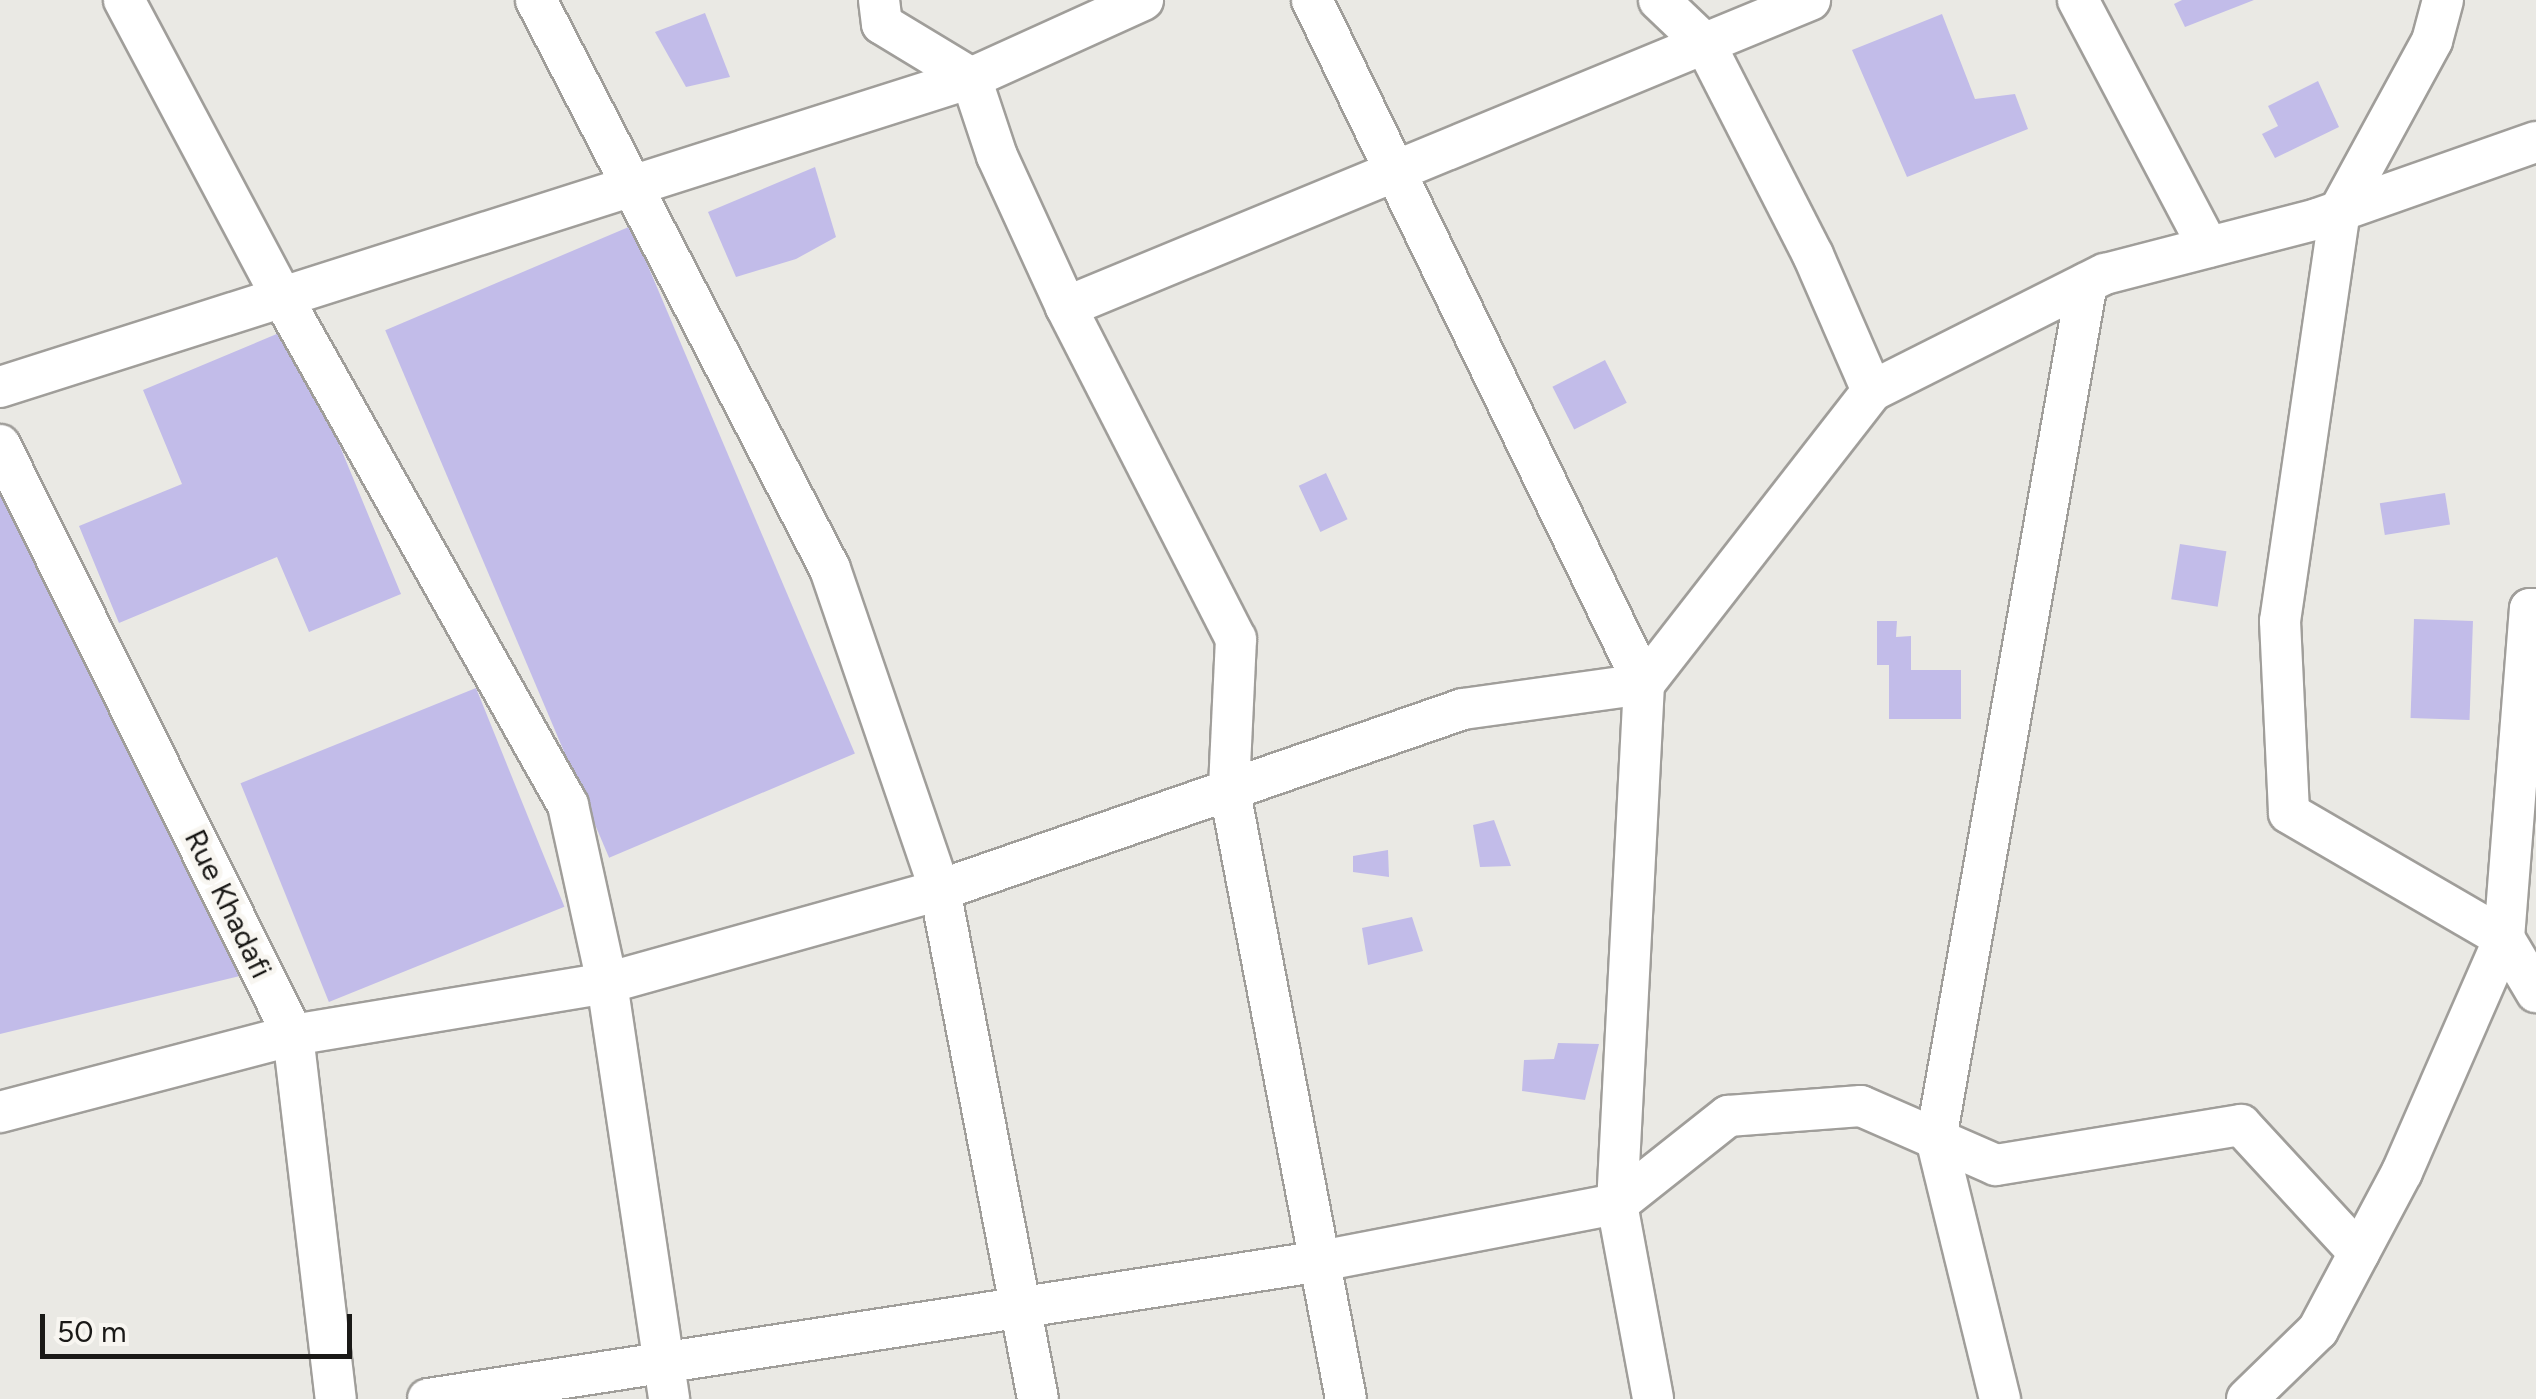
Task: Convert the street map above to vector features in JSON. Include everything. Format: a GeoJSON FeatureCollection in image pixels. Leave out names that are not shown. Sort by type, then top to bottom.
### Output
{"type":"FeatureCollection","features":[{"type":"Feature","properties":{"kind":"street"},"geometry":{"type":"LineString","coordinates":[[124,0],[282,298],[568,805],[607,983],[666,1381]]}},
{"type":"Feature","properties":{"kind":"street"},"geometry":{"type":"LineString","coordinates":[[536,0],[830,569],[940,890],[1038,1399]]}},
{"type":"Feature","properties":{"kind":"street"},"geometry":{"type":"LineString","coordinates":[[880,0],[882,24],[972,78],[997,156],[1066,307],[1236,639],[1229,787],[1315,1262],[1346,1399]]}},
{"type":"Feature","properties":{"kind":"street"},"geometry":{"type":"LineString","coordinates":[[0,387],[972,78],[1143,0]]}},
{"type":"Feature","properties":{"kind":"street"},"geometry":{"type":"LineString","coordinates":[[1312,0],[1399,170],[1644,684],[1616,1204],[1654,1399]]}},
{"type":"Feature","properties":{"kind":"street"},"geometry":{"type":"LineString","coordinates":[[1659,0],[1704,44],[1813,256],[1872,391]]}},
{"type":"Feature","properties":{"kind":"street"},"geometry":{"type":"LineString","coordinates":[[1066,307],[1810,0]]}},
{"type":"Feature","properties":{"kind":"street"},"geometry":{"type":"LineString","coordinates":[[2078,0],[2208,248]]}},
{"type":"Feature","properties":{"kind":"street"},"geometry":{"type":"LineString","coordinates":[[2443,0],[2432,41],[2340,210],[2280,620],[2289,813],[2504,938],[2536,992]]}},
{"type":"Feature","properties":{"kind":"street"},"geometry":{"type":"LineString","coordinates":[[0,1112],[292,1035],[607,983],[940,890],[1464,709],[1644,684],[1872,391],[2087,283],[2340,210],[2536,142]]}},
{"type":"Feature","properties":{"kind":"street"},"geometry":{"type":"LineString","coordinates":[[2000,1399],[1936,1138],[2087,283]]}},
{"type":"Feature","properties":{"kind":"street","name":"Rue Khadafi"},"geometry":{"type":"LineString","coordinates":[[0,445],[292,1035],[336,1399]]}},
{"type":"Feature","properties":{"kind":"street"},"geometry":{"type":"LineString","coordinates":[[2247,1399],[2318,1330],[2359,1254],[2504,938],[2530,610],[2536,609]]}},
{"type":"Feature","properties":{"kind":"street"},"geometry":{"type":"LineString","coordinates":[[428,1399],[666,1381],[1022,1307],[1315,1262],[1616,1204],[1728,1116],[1861,1106],[1996,1165],[2241,1125],[2359,1254]]}},
{"type":"Feature","properties":{"kind":"building"},"geometry":{"type":"Polygon","coordinates":[[[2182,0],[2254,0],[2185,27],[2174,4],[2182,0]]]}},
{"type":"Feature","properties":{"kind":"building"},"geometry":{"type":"Polygon","coordinates":[[[705,13],[730,77],[686,87],[655,32],[705,13]]]}},
{"type":"Feature","properties":{"kind":"building"},"geometry":{"type":"Polygon","coordinates":[[[1942,14],[1975,99],[2015,94],[2028,129],[1907,177],[1852,50],[1942,14]]]}},
{"type":"Feature","properties":{"kind":"building"},"geometry":{"type":"Polygon","coordinates":[[[2318,81],[2339,127],[2275,158],[2262,134],[2278,126],[2268,106],[2318,81]]]}},
{"type":"Feature","properties":{"kind":"building"},"geometry":{"type":"Polygon","coordinates":[[[815,167],[836,237],[796,259],[736,277],[708,212],[815,167]]]}},
{"type":"Feature","properties":{"kind":"building"},"geometry":{"type":"Polygon","coordinates":[[[631,226],[855,753],[609,858],[385,330],[631,226]]]}},
{"type":"Feature","properties":{"kind":"building"},"geometry":{"type":"Polygon","coordinates":[[[291,328],[401,594],[309,632],[277,557],[119,623],[79,526],[182,484],[143,390],[291,328]]]}},
{"type":"Feature","properties":{"kind":"building"},"geometry":{"type":"Polygon","coordinates":[[[1605,360],[1627,403],[1574,430],[1552,387],[1605,360]]]}},
{"type":"Feature","properties":{"kind":"building"},"geometry":{"type":"Polygon","coordinates":[[[1326,473],[1348,519],[1320,532],[1299,486],[1326,473]]]}},
{"type":"Feature","properties":{"kind":"building"},"geometry":{"type":"Polygon","coordinates":[[[0,491],[244,975],[0,1034],[0,491]]]}},
{"type":"Feature","properties":{"kind":"building"},"geometry":{"type":"Polygon","coordinates":[[[2445,493],[2450,525],[2385,535],[2380,503],[2445,493]]]}},
{"type":"Feature","properties":{"kind":"building"},"geometry":{"type":"Polygon","coordinates":[[[2180,544],[2226,551],[2218,607],[2171,599],[2180,544]]]}},
{"type":"Feature","properties":{"kind":"building"},"geometry":{"type":"Polygon","coordinates":[[[2414,619],[2473,621],[2470,720],[2411,718],[2414,619]]]}},
{"type":"Feature","properties":{"kind":"building"},"geometry":{"type":"Polygon","coordinates":[[[1877,621],[1897,621],[1896,637],[1911,636],[1911,670],[1961,670],[1961,719],[1889,719],[1889,665],[1877,665],[1877,621]]]}},
{"type":"Feature","properties":{"kind":"building"},"geometry":{"type":"Polygon","coordinates":[[[476,688],[564,907],[329,1002],[240,783],[476,688]]]}},
{"type":"Feature","properties":{"kind":"building"},"geometry":{"type":"Polygon","coordinates":[[[1494,820],[1511,866],[1480,867],[1473,825],[1494,820]]]}},
{"type":"Feature","properties":{"kind":"building"},"geometry":{"type":"Polygon","coordinates":[[[1388,850],[1389,877],[1353,872],[1353,856],[1388,850]]]}},
{"type":"Feature","properties":{"kind":"building"},"geometry":{"type":"Polygon","coordinates":[[[1412,917],[1423,951],[1368,965],[1362,928],[1412,917]]]}},
{"type":"Feature","properties":{"kind":"building"},"geometry":{"type":"Polygon","coordinates":[[[1558,1043],[1599,1044],[1585,1100],[1522,1091],[1524,1060],[1554,1059],[1558,1043]]]}}]}
